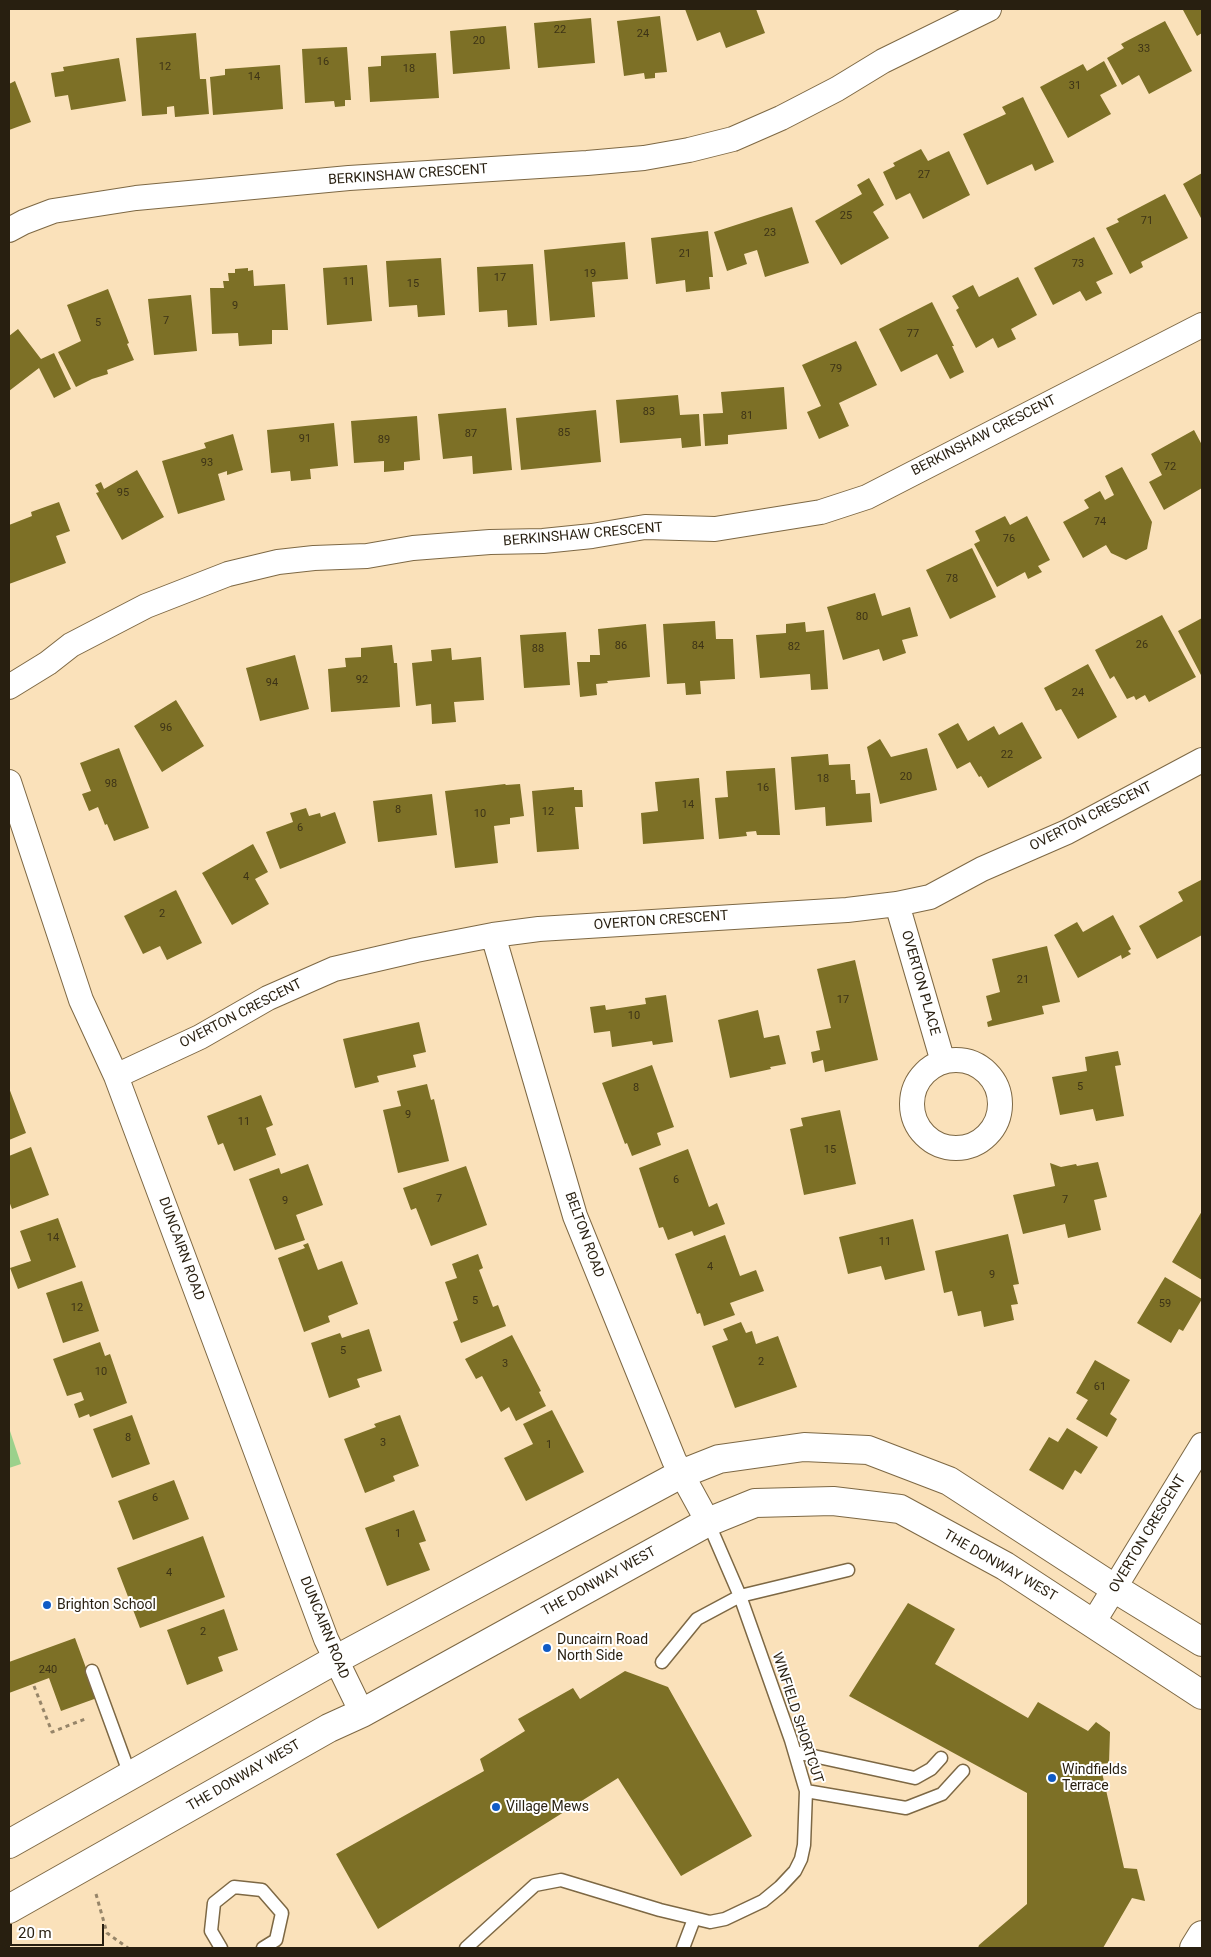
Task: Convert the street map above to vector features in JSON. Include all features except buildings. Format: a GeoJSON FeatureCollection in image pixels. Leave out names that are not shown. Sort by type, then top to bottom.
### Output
{"type":"FeatureCollection","features":[{"type":"Feature","properties":{"kind":"street","name":"BERKINSHAW CRESCENT"},"geometry":{"type":"LineString","coordinates":[[9,230],[53,211],[136,198],[348,178],[587,163],[644,158],[689,150],[732,138],[781,118],[837,89],[883,61],[989,9]]}},
{"type":"Feature","properties":{"kind":"street","name":"BERKINSHAW CRESCENT"},"geometry":{"type":"LineString","coordinates":[[9,687],[48,663],[71,645],[146,606],[228,574],[278,562],[314,558],[367,556],[413,548],[551,540],[645,527],[715,529],[821,512],[867,497],[1202,325]]}},
{"type":"Feature","properties":{"kind":"street","name":"OVERTON CRESCENT"},"geometry":{"type":"LineString","coordinates":[[116,1076],[200,1037],[268,998],[334,969],[493,934],[585,926],[847,910],[897,904],[930,897],[982,869],[1067,832],[1202,760]]}},
{"type":"Feature","properties":{"kind":"street","name":"DUNCAIRN ROAD"},"geometry":{"type":"LineString","coordinates":[[9,782],[81,1000],[116,1076],[335,1660],[362,1713]]}},
{"type":"Feature","properties":{"kind":"street","name":"OVERTON PLACE"},"geometry":{"type":"LineString","coordinates":[[897,904],[942,1062]]}},
{"type":"Feature","properties":{"kind":"street","name":"BELTON ROAD"},"geometry":{"type":"LineString","coordinates":[[493,934],[575,1216],[674,1460],[708,1522]]}},
{"type":"Feature","properties":{"kind":"street","name":"OVERTON CRESCENT"},"geometry":{"type":"LineString","coordinates":[[1093,1622],[1202,1445]]}},
{"type":"Feature","properties":{"kind":"street"},"geometry":{"type":"LineString","coordinates":[[9,1844],[335,1660],[681,1474],[719,1459],[804,1447],[868,1450],[949,1481],[1114,1588],[1202,1642]]}},
{"type":"Feature","properties":{"kind":"street","name":"THE DONWAY WEST"},"geometry":{"type":"LineString","coordinates":[[9,1910],[330,1728],[362,1713],[708,1522],[755,1503],[833,1502],[900,1509],[1005,1566],[1202,1695]]}},
{"type":"Feature","properties":{"kind":"street"},"geometry":{"type":"LineString","coordinates":[[1194,1948],[1202,1935]]}},
{"type":"Feature","properties":{"kind":"lane","name":"WINFIELD SHORTCUT"},"geometry":{"type":"LineString","coordinates":[[466,1948],[536,1885],[561,1880],[694,1919],[718,1921],[736,1915],[763,1901],[792,1876],[804,1845],[806,1791],[795,1752],[740,1596],[708,1522]]}},
{"type":"Feature","properties":{"kind":"lane"},"geometry":{"type":"LineString","coordinates":[[662,1662],[697,1619],[740,1596],[848,1570]]}},
{"type":"Feature","properties":{"kind":"lane"},"geometry":{"type":"LineString","coordinates":[[92,1671],[130,1775]]}},
{"type":"Feature","properties":{"kind":"lane"},"geometry":{"type":"LineString","coordinates":[[795,1752],[915,1778],[931,1769],[941,1758]]}},
{"type":"Feature","properties":{"kind":"lane"},"geometry":{"type":"LineString","coordinates":[[806,1791],[906,1808],[942,1794],[963,1771]]}},
{"type":"Feature","properties":{"kind":"lane"},"geometry":{"type":"LineString","coordinates":[[221,1948],[211,1931],[214,1903],[234,1887],[262,1890],[282,1913],[276,1940],[263,1948]]}},
{"type":"Feature","properties":{"kind":"lane"},"geometry":{"type":"LineString","coordinates":[[683,1948],[694,1919]]}},
{"type":"Feature","properties":{"kind":"lane"},"geometry":{"type":"LineString","coordinates":[[276,1940],[287,1948]]}},
{"type":"Feature","properties":{"kind":"path"},"geometry":{"type":"LineString","coordinates":[[34,1686],[52,1732],[107,1710]]}},
{"type":"Feature","properties":{"kind":"path"},"geometry":{"type":"LineString","coordinates":[[94,1889],[107,1933],[128,1948]]}},
{"type":"Feature","properties":{"kind":"green space"},"geometry":{"type":"Polygon","coordinates":[[[9,1428],[21,1464],[9,1468],[9,1428]]]}},
{"type":"Feature","properties":{"kind":"place","name":"Brighton School"},"geometry":{"type":"Point","coordinates":[47,1605]}},
{"type":"Feature","properties":{"kind":"place","name":"Duncairn Road North Side"},"geometry":{"type":"Point","coordinates":[547,1648]}},
{"type":"Feature","properties":{"kind":"place","name":"Windfields Terrace"},"geometry":{"type":"Point","coordinates":[1052,1778]}},
{"type":"Feature","properties":{"kind":"place","name":"Village Mews"},"geometry":{"type":"Point","coordinates":[496,1807]}}]}
